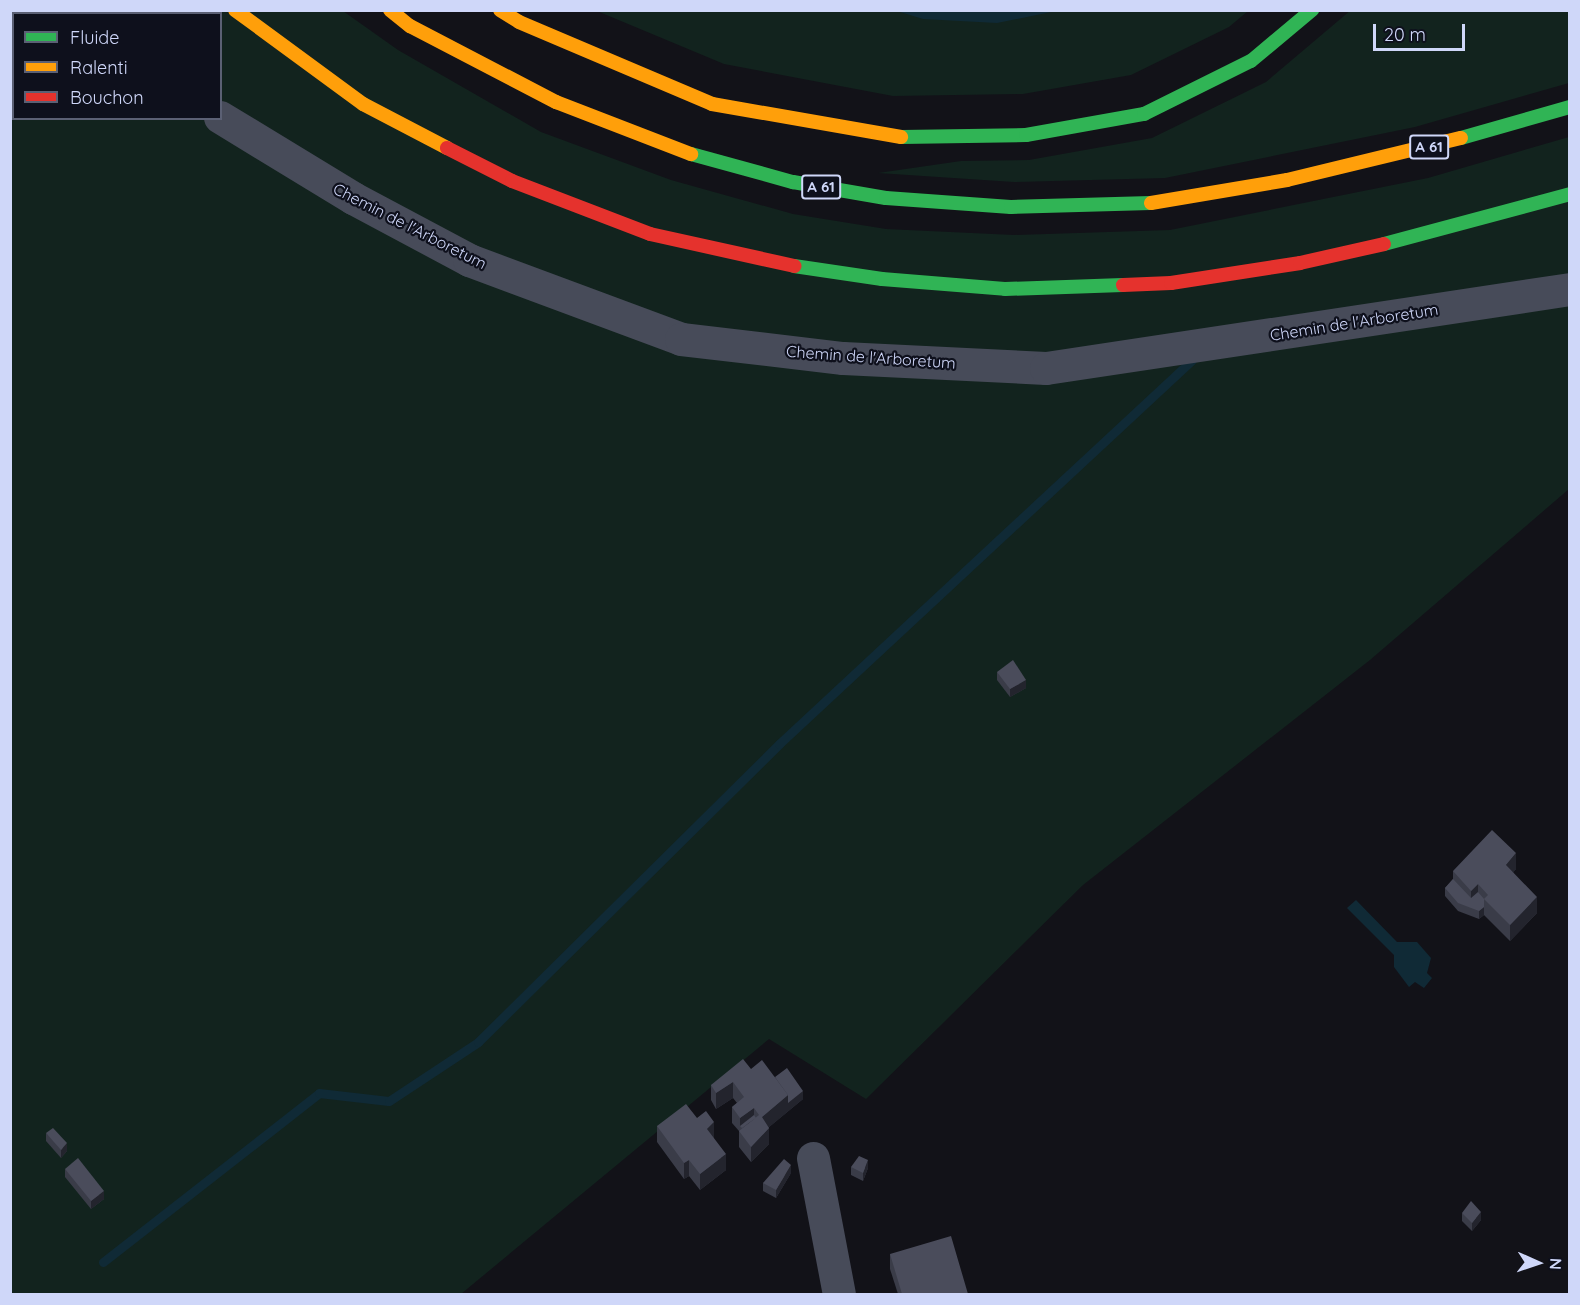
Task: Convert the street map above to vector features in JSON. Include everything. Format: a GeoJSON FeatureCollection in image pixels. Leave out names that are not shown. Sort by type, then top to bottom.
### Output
{"type":"FeatureCollection","features":[{"type":"Feature","properties":{"kind":"highway"},"geometry":{"type":"LineString","coordinates":[[235,10],[363,104],[512,181],[650,234],[774,263],[882,279],[1005,289],[1171,283],[1300,263],[1437,232],[1569,194]]}},
{"type":"Feature","properties":{"kind":"highway","name":"A 61"},"geometry":{"type":"LineString","coordinates":[[390,10],[410,26],[556,102],[682,152],[793,182],[886,198],[1011,207],[1155,203],[1287,180],[1419,150],[1569,107]]}},
{"type":"Feature","properties":{"kind":"highway"},"geometry":{"type":"LineString","coordinates":[[500,10],[519,22],[712,104],[889,137],[1026,135],[1144,114],[1251,61],[1312,10]]}},
{"type":"Feature","properties":{"kind":"street","name":"Chemin de l'Arboretum"},"geometry":{"type":"LineString","coordinates":[[222,118],[353,198],[469,260],[681,339],[843,358],[1046,368],[1569,289]]}},
{"type":"Feature","properties":{"kind":"street"},"geometry":{"type":"LineString","coordinates":[[813,1158],[839,1294]]}},
{"type":"Feature","properties":{"kind":"green space"},"geometry":{"type":"Polygon","coordinates":[[[1351,10],[1569,11],[1569,83],[1415,127],[1165,178],[1014,182],[878,173],[961,161],[1029,160],[1152,138],[1266,82],[1351,10]]]}},
{"type":"Feature","properties":{"kind":"green space"},"geometry":{"type":"Polygon","coordinates":[[[10,11],[343,11],[398,50],[541,132],[671,180],[793,214],[886,229],[1014,235],[1170,230],[1428,178],[1569,137],[1569,489],[1370,660],[1083,885],[866,1099],[769,1039],[461,1294],[11,1294],[10,11]]]}},
{"type":"Feature","properties":{"kind":"green space"},"geometry":{"type":"Polygon","coordinates":[[[597,11],[1248,11],[1229,27],[1131,75],[1023,94],[893,96],[724,64],[597,11]]]}},
{"type":"Feature","properties":{"kind":"water"},"geometry":{"type":"Polygon","coordinates":[[[897,11],[1056,11],[997,23],[923,19],[897,11]]]}},
{"type":"Feature","properties":{"kind":"water"},"geometry":{"type":"Polygon","coordinates":[[[1356,900],[1397,942],[1417,942],[1431,958],[1427,973],[1432,978],[1424,988],[1415,982],[1409,987],[1394,967],[1394,955],[1347,908],[1356,900]]]}},
{"type":"Feature","properties":{"kind":"building"},"geometry":{"type":"Polygon","coordinates":[[[1013,660],[1026,680],[1010,689],[997,672],[1013,660]]]}},
{"type":"Feature","properties":{"kind":"building"},"geometry":{"type":"Polygon","coordinates":[[[1492,830],[1516,853],[1506,865],[1537,897],[1510,925],[1484,899],[1488,895],[1478,884],[1471,891],[1453,871],[1492,830]]]}},
{"type":"Feature","properties":{"kind":"building"},"geometry":{"type":"Polygon","coordinates":[[[1453,879],[1471,898],[1478,892],[1484,899],[1484,907],[1479,911],[1458,903],[1445,888],[1453,879]]]}},
{"type":"Feature","properties":{"kind":"building"},"geometry":{"type":"Polygon","coordinates":[[[743,1059],[751,1069],[762,1060],[788,1095],[762,1117],[769,1128],[751,1147],[739,1131],[759,1115],[754,1108],[740,1118],[732,1107],[744,1097],[733,1082],[716,1093],[711,1085],[743,1059]]]}},
{"type":"Feature","properties":{"kind":"building"},"geometry":{"type":"Polygon","coordinates":[[[787,1068],[803,1091],[788,1103],[788,1095],[775,1077],[787,1068]]]}},
{"type":"Feature","properties":{"kind":"building"},"geometry":{"type":"Polygon","coordinates":[[[686,1104],[697,1118],[706,1111],[714,1122],[707,1129],[726,1154],[700,1174],[689,1160],[684,1163],[657,1126],[686,1104]]]}},
{"type":"Feature","properties":{"kind":"building"},"geometry":{"type":"Polygon","coordinates":[[[754,1115],[756,1118],[742,1128],[740,1126],[754,1115]]]}},
{"type":"Feature","properties":{"kind":"building"},"geometry":{"type":"Polygon","coordinates":[[[53,1128],[67,1143],[61,1150],[46,1133],[53,1128]]]}},
{"type":"Feature","properties":{"kind":"building"},"geometry":{"type":"Polygon","coordinates":[[[859,1156],[868,1160],[863,1173],[851,1167],[859,1156]]]}},
{"type":"Feature","properties":{"kind":"building"},"geometry":{"type":"Polygon","coordinates":[[[78,1158],[104,1191],[91,1201],[65,1169],[78,1158]]]}},
{"type":"Feature","properties":{"kind":"building"},"geometry":{"type":"Polygon","coordinates":[[[784,1159],[791,1165],[776,1190],[763,1183],[784,1159]]]}},
{"type":"Feature","properties":{"kind":"building"},"geometry":{"type":"Polygon","coordinates":[[[1471,1201],[1481,1212],[1472,1223],[1462,1213],[1471,1201]]]}},
{"type":"Feature","properties":{"kind":"building"},"geometry":{"type":"Polygon","coordinates":[[[951,1236],[968,1294],[902,1294],[890,1254],[951,1236]]]}},
{"type":"Feature","properties":{"kind":"waterway"},"geometry":{"type":"LineString","coordinates":[[103,1262],[319,1093],[389,1101],[478,1042],[779,744],[1192,360]]}},
{"type":"Feature","properties":{"kind":"traffic: fast"},"geometry":{"type":"LineString","coordinates":[[901,137],[1026,135],[1144,114],[1251,61],[1312,10]]}},
{"type":"Feature","properties":{"kind":"traffic: fast"},"geometry":{"type":"LineString","coordinates":[[1461,138],[1570,107]]}},
{"type":"Feature","properties":{"kind":"traffic: fast"},"geometry":{"type":"LineString","coordinates":[[691,154],[793,182],[886,198],[1011,207],[1151,203]]}},
{"type":"Feature","properties":{"kind":"traffic: fast"},"geometry":{"type":"LineString","coordinates":[[1384,244],[1570,194]]}},
{"type":"Feature","properties":{"kind":"traffic: fast"},"geometry":{"type":"LineString","coordinates":[[794,266],[882,279],[1005,289],[1123,285]]}},
{"type":"Feature","properties":{"kind":"traffic: slow"},"geometry":{"type":"LineString","coordinates":[[235,10],[363,104],[447,148]]}},
{"type":"Feature","properties":{"kind":"traffic: slow"},"geometry":{"type":"LineString","coordinates":[[390,10],[410,26],[556,102],[691,154]]}},
{"type":"Feature","properties":{"kind":"traffic: slow"},"geometry":{"type":"LineString","coordinates":[[500,10],[519,22],[712,104],[901,137]]}},
{"type":"Feature","properties":{"kind":"traffic: slow"},"geometry":{"type":"LineString","coordinates":[[1151,203],[1287,180],[1461,138]]}},
{"type":"Feature","properties":{"kind":"traffic: jam"},"geometry":{"type":"LineString","coordinates":[[447,148],[512,181],[650,234],[794,266]]}},
{"type":"Feature","properties":{"kind":"traffic: jam"},"geometry":{"type":"LineString","coordinates":[[1123,285],[1171,283],[1300,263],[1384,244]]}}]}
